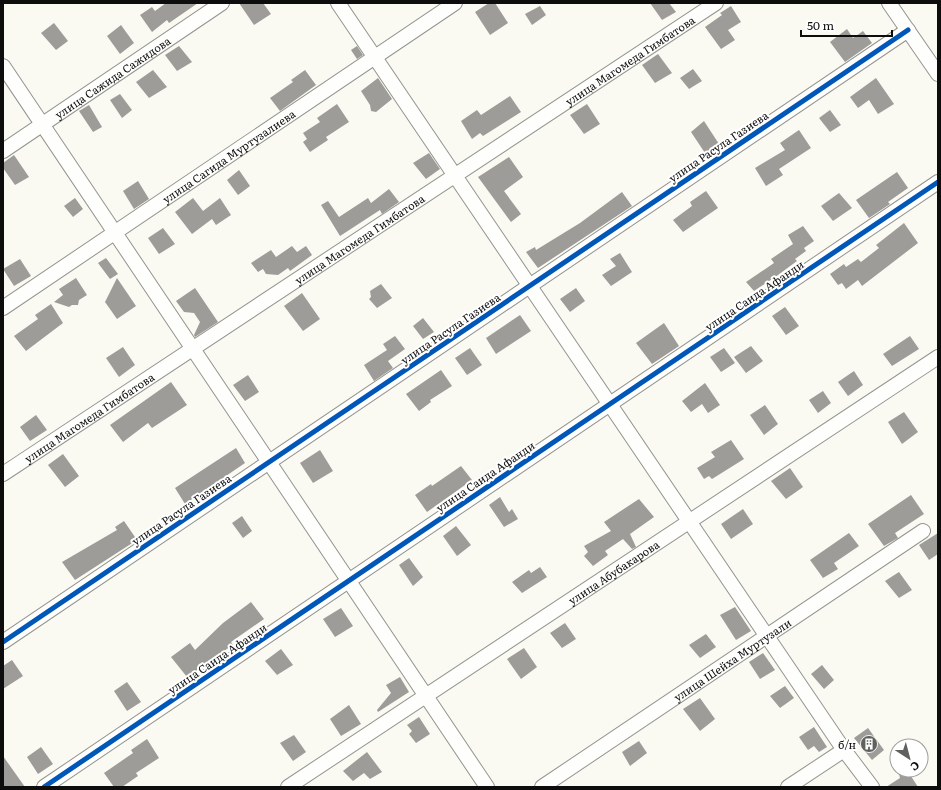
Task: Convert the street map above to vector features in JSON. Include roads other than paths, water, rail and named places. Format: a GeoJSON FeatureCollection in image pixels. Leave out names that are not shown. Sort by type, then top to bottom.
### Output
{"type":"FeatureCollection","features":[{"type":"Feature","properties":{"kind":"street","name":"улица Сажида Сажидова"},"geometry":{"type":"LineString","coordinates":[[3,151],[222,3]]}},
{"type":"Feature","properties":{"kind":"street"},"geometry":{"type":"LineString","coordinates":[[338,3],[844,750],[872,787]]}},
{"type":"Feature","properties":{"kind":"street","name":"улица Сагида Муртузалиева"},"geometry":{"type":"LineString","coordinates":[[3,308],[455,3]]}},
{"type":"Feature","properties":{"kind":"street","name":"улица Магомеда Гимбатова"},"geometry":{"type":"LineString","coordinates":[[3,474],[716,3]]}},
{"type":"Feature","properties":{"kind":"street"},"geometry":{"type":"LineString","coordinates":[[890,3],[938,74]]}},
{"type":"Feature","properties":{"kind":"street","name":"улица Расула Газиева"},"geometry":{"type":"LineString","coordinates":[[3,642],[908,30]]}},
{"type":"Feature","properties":{"kind":"street"},"geometry":{"type":"LineString","coordinates":[[3,66],[487,787]]}},
{"type":"Feature","properties":{"kind":"street","name":"улица Саида Афанди"},"geometry":{"type":"LineString","coordinates":[[44,787],[938,182]]}},
{"type":"Feature","properties":{"kind":"street","name":"улица Абубакарова"},"geometry":{"type":"LineString","coordinates":[[288,787],[938,357]]}},
{"type":"Feature","properties":{"kind":"street","name":"улица Шейха Муртузали"},"geometry":{"type":"LineString","coordinates":[[542,787],[923,531]]}},
{"type":"Feature","properties":{"kind":"street"},"geometry":{"type":"LineString","coordinates":[[788,787],[844,750]]}},
{"type":"Feature","properties":{"kind":"place","name":"б/н"},"geometry":{"type":"Point","coordinates":[869,744]}}]}
